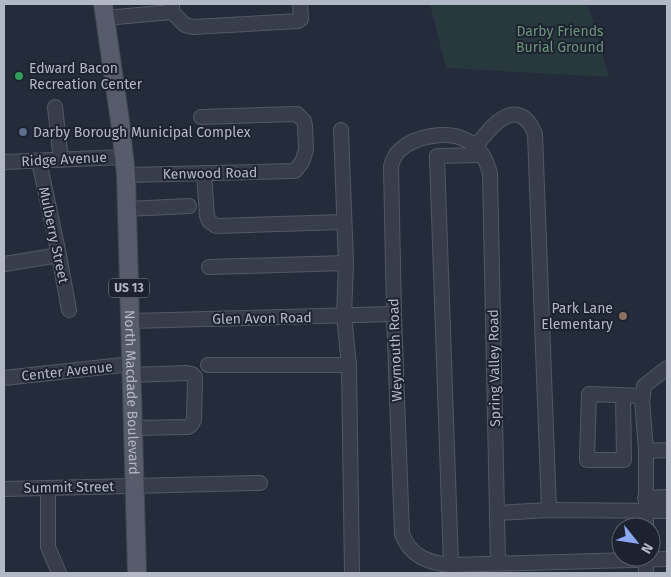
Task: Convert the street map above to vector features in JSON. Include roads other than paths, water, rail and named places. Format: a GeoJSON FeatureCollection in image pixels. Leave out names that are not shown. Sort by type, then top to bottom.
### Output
{"type":"FeatureCollection","features":[{"type":"Feature","properties":{"kind":"main road","name":"North Macdade Boulevard"},"geometry":{"type":"LineString","coordinates":[[104,11],[126,175],[136,573]]}},
{"type":"Feature","properties":{"kind":"street"},"geometry":{"type":"LineString","coordinates":[[104,11],[172,8],[185,25],[193,27],[298,21],[301,19],[300,4]]}},
{"type":"Feature","properties":{"kind":"street"},"geometry":{"type":"LineString","coordinates":[[55,107],[61,160]]}},
{"type":"Feature","properties":{"kind":"street","name":"Kenwood Road"},"geometry":{"type":"LineString","coordinates":[[126,175],[294,171],[305,156],[305,126],[304,121],[297,114],[201,117]]}},
{"type":"Feature","properties":{"kind":"street"},"geometry":{"type":"LineString","coordinates":[[549,510],[535,134],[530,123],[524,118],[513,114],[503,118],[479,151],[437,156],[451,565],[611,559]]}},
{"type":"Feature","properties":{"kind":"street"},"geometry":{"type":"LineString","coordinates":[[341,130],[346,263],[344,316],[349,365],[352,573]]}},
{"type":"Feature","properties":{"kind":"street","name":"Weymouth Road"},"geometry":{"type":"LineString","coordinates":[[451,565],[432,562],[420,556],[409,548],[402,534],[391,166],[394,157],[400,150],[418,139],[431,136],[450,135],[461,137],[479,151]]}},
{"type":"Feature","properties":{"kind":"street","name":"Spring Valley Road"},"geometry":{"type":"LineString","coordinates":[[479,151],[488,165],[490,174],[498,563]]}},
{"type":"Feature","properties":{"kind":"street","name":"Ridge Avenue"},"geometry":{"type":"LineString","coordinates":[[4,162],[124,156]]}},
{"type":"Feature","properties":{"kind":"street","name":"Mulberry Street"},"geometry":{"type":"LineString","coordinates":[[39,161],[69,310]]}},
{"type":"Feature","properties":{"kind":"street"},"geometry":{"type":"LineString","coordinates":[[204,173],[207,216],[209,221],[216,226],[344,222]]}},
{"type":"Feature","properties":{"kind":"street"},"geometry":{"type":"LineString","coordinates":[[126,209],[190,206]]}},
{"type":"Feature","properties":{"kind":"street"},"geometry":{"type":"LineString","coordinates":[[4,264],[59,255]]}},
{"type":"Feature","properties":{"kind":"street"},"geometry":{"type":"LineString","coordinates":[[209,267],[346,263]]}},
{"type":"Feature","properties":{"kind":"street","name":"Glen Avon Road"},"geometry":{"type":"LineString","coordinates":[[130,321],[394,314]]}},
{"type":"Feature","properties":{"kind":"street"},"geometry":{"type":"LineString","coordinates":[[208,365],[349,365]]}},
{"type":"Feature","properties":{"kind":"street"},"geometry":{"type":"LineString","coordinates":[[646,517],[644,386],[667,368]]}},
{"type":"Feature","properties":{"kind":"street","name":"Center Avenue"},"geometry":{"type":"LineString","coordinates":[[4,378],[131,369],[187,373],[195,377],[194,420],[191,425],[188,427],[133,428]]}},
{"type":"Feature","properties":{"kind":"street"},"geometry":{"type":"LineString","coordinates":[[623,395],[624,460],[588,460],[589,394],[623,395],[643,396]]}},
{"type":"Feature","properties":{"kind":"street"},"geometry":{"type":"LineString","coordinates":[[624,426],[644,426]]}},
{"type":"Feature","properties":{"kind":"street"},"geometry":{"type":"LineString","coordinates":[[646,451],[667,450]]}},
{"type":"Feature","properties":{"kind":"street","name":"Summit Street"},"geometry":{"type":"LineString","coordinates":[[4,489],[260,483]]}},
{"type":"Feature","properties":{"kind":"street"},"geometry":{"type":"LineString","coordinates":[[48,488],[48,547],[59,573]]}},
{"type":"Feature","properties":{"kind":"street"},"geometry":{"type":"LineString","coordinates":[[497,513],[645,504],[667,497]]}},
{"type":"Feature","properties":{"kind":"street"},"geometry":{"type":"LineString","coordinates":[[645,504],[667,511]]}},
{"type":"Feature","properties":{"kind":"place","name":"Edward Bacon Recreation Center"},"geometry":{"type":"Point","coordinates":[19,76]}},
{"type":"Feature","properties":{"kind":"place","name":"Darby Borough Municipal Complex"},"geometry":{"type":"Point","coordinates":[23,132]}},
{"type":"Feature","properties":{"kind":"place","name":"Park Lane Elementary"},"geometry":{"type":"Point","coordinates":[623,316]}},
{"type":"Feature","properties":{"kind":"park label","name":"Darby Friends Burial Ground"},"geometry":{"type":"Point","coordinates":[560,40]}}]}
